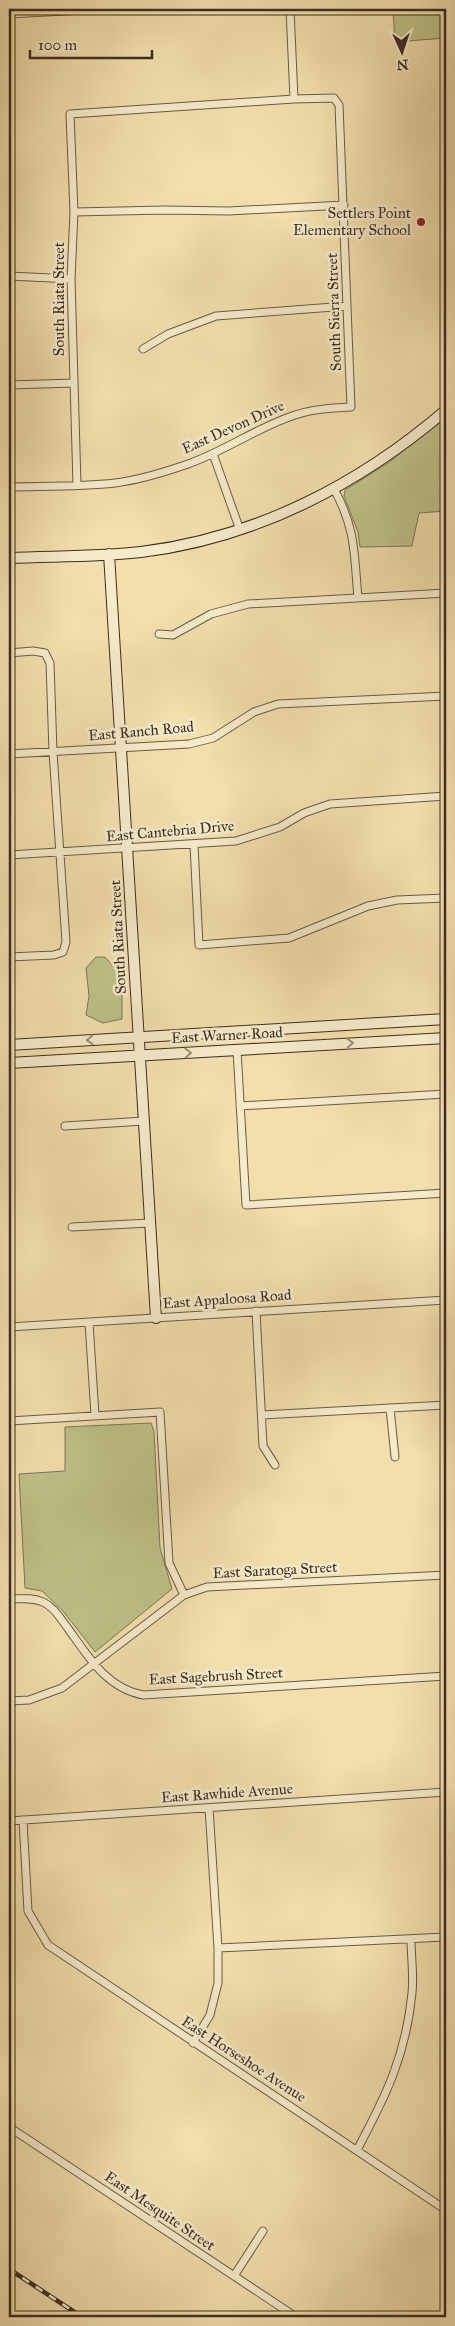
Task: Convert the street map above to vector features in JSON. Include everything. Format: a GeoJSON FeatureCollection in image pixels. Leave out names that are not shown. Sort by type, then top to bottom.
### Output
{"type":"FeatureCollection","features":[{"type":"Feature","properties":{"kind":"street"},"geometry":{"type":"LineString","coordinates":[[9,14],[101,9]]}},
{"type":"Feature","properties":{"kind":"street"},"geometry":{"type":"LineString","coordinates":[[290,9],[294,99]]}},
{"type":"Feature","properties":{"kind":"street","name":"South Sierra Street"},"geometry":{"type":"LineString","coordinates":[[294,99],[334,98],[339,105],[351,407]]}},
{"type":"Feature","properties":{"kind":"street","name":"South Riata Street"},"geometry":{"type":"LineString","coordinates":[[76,484],[71,279],[74,212],[70,114],[294,99]]}},
{"type":"Feature","properties":{"kind":"street"},"geometry":{"type":"LineString","coordinates":[[74,212],[229,211],[344,205]]}},
{"type":"Feature","properties":{"kind":"street"},"geometry":{"type":"LineString","coordinates":[[9,276],[71,279]]}},
{"type":"Feature","properties":{"kind":"street"},"geometry":{"type":"LineString","coordinates":[[143,349],[175,331],[216,316],[347,306]]}},
{"type":"Feature","properties":{"kind":"street"},"geometry":{"type":"LineString","coordinates":[[9,385],[74,383]]}},
{"type":"Feature","properties":{"kind":"street","name":"East Devon Drive"},"geometry":{"type":"LineString","coordinates":[[9,487],[116,482],[156,474],[213,454],[295,414],[317,409],[351,407]]}},
{"type":"Feature","properties":{"kind":"street"},"geometry":{"type":"LineString","coordinates":[[9,558],[110,554],[162,548],[240,530],[307,503],[334,489],[396,450],[446,410]]}},
{"type":"Feature","properties":{"kind":"street"},"geometry":{"type":"LineString","coordinates":[[213,454],[240,530]]}},
{"type":"Feature","properties":{"kind":"street"},"geometry":{"type":"LineString","coordinates":[[334,489],[346,510],[352,532],[358,598]]}},
{"type":"Feature","properties":{"kind":"street","name":"South Riata Street"},"geometry":{"type":"LineString","coordinates":[[110,554],[156,1318]]}},
{"type":"Feature","properties":{"kind":"street"},"geometry":{"type":"LineString","coordinates":[[159,634],[173,635],[211,614],[248,604],[446,593]]}},
{"type":"Feature","properties":{"kind":"street"},"geometry":{"type":"LineString","coordinates":[[9,652],[33,651],[45,653],[50,663],[53,752],[66,942],[63,952],[54,955],[9,957]]}},
{"type":"Feature","properties":{"kind":"street","name":"East Ranch Road"},"geometry":{"type":"LineString","coordinates":[[9,754],[189,744],[213,738],[254,712],[278,704],[446,696]]}},
{"type":"Feature","properties":{"kind":"street","name":"East Cantebria Drive"},"geometry":{"type":"LineString","coordinates":[[9,855],[236,841],[280,827],[304,813],[330,804],[446,796]]}},
{"type":"Feature","properties":{"kind":"street"},"geometry":{"type":"LineString","coordinates":[[194,844],[199,945],[290,938],[368,906],[397,900],[446,898]]}},
{"type":"Feature","properties":{"kind":"street","name":"East Warner Road"},"geometry":{"type":"LineString","coordinates":[[9,1045],[446,1019]]}},
{"type":"Feature","properties":{"kind":"street","name":"East Warner Road"},"geometry":{"type":"LineString","coordinates":[[9,1064],[446,1038]]}},
{"type":"Feature","properties":{"kind":"street"},"geometry":{"type":"LineString","coordinates":[[237,1050],[246,1205],[446,1194]]}},
{"type":"Feature","properties":{"kind":"street"},"geometry":{"type":"LineString","coordinates":[[240,1106],[446,1094]]}},
{"type":"Feature","properties":{"kind":"street"},"geometry":{"type":"LineString","coordinates":[[66,1126],[144,1120]]}},
{"type":"Feature","properties":{"kind":"street"},"geometry":{"type":"LineString","coordinates":[[72,1227],[150,1223]]}},
{"type":"Feature","properties":{"kind":"street","name":"East Appaloosa Road"},"geometry":{"type":"LineString","coordinates":[[9,1327],[446,1300]]}},
{"type":"Feature","properties":{"kind":"street"},"geometry":{"type":"LineString","coordinates":[[256,1311],[263,1446],[275,1465]]}},
{"type":"Feature","properties":{"kind":"street"},"geometry":{"type":"LineString","coordinates":[[89,1323],[95,1415]]}},
{"type":"Feature","properties":{"kind":"street"},"geometry":{"type":"LineString","coordinates":[[262,1415],[446,1405]]}},
{"type":"Feature","properties":{"kind":"street"},"geometry":{"type":"LineString","coordinates":[[390,1408],[395,1457]]}},
{"type":"Feature","properties":{"kind":"street"},"geometry":{"type":"LineString","coordinates":[[9,1421],[160,1412],[168,1548],[173,1575],[184,1596]]}},
{"type":"Feature","properties":{"kind":"street","name":"East Saratoga Street"},"geometry":{"type":"LineString","coordinates":[[94,1664],[184,1596],[207,1587],[446,1575]]}},
{"type":"Feature","properties":{"kind":"street"},"geometry":{"type":"LineString","coordinates":[[9,1599],[28,1598],[43,1602],[54,1610],[94,1664],[62,1688],[29,1700],[9,1701]]}},
{"type":"Feature","properties":{"kind":"street","name":"East Sagebrush Street"},"geometry":{"type":"LineString","coordinates":[[94,1664],[110,1681],[128,1692],[143,1695],[446,1676]]}},
{"type":"Feature","properties":{"kind":"street","name":"East Rawhide Avenue"},"geometry":{"type":"LineString","coordinates":[[9,1821],[446,1792]]}},
{"type":"Feature","properties":{"kind":"street"},"geometry":{"type":"LineString","coordinates":[[194,2043],[210,2015],[218,1983],[218,1948],[209,1808]]}},
{"type":"Feature","properties":{"kind":"street","name":"East Horseshoe Avenue"},"geometry":{"type":"LineString","coordinates":[[23,1820],[28,1911],[48,1945],[446,2210]]}},
{"type":"Feature","properties":{"kind":"street"},"geometry":{"type":"LineString","coordinates":[[218,1948],[446,1937]]}},
{"type":"Feature","properties":{"kind":"street"},"geometry":{"type":"LineString","coordinates":[[357,2150],[386,2095],[406,2038],[412,1991],[411,1939]]}},
{"type":"Feature","properties":{"kind":"street","name":"East Mesquite Street"},"geometry":{"type":"LineString","coordinates":[[9,2127],[296,2317]]}},
{"type":"Feature","properties":{"kind":"street"},"geometry":{"type":"LineString","coordinates":[[234,2276],[263,2231]]}},
{"type":"Feature","properties":{"kind":"green space"},"geometry":{"type":"Polygon","coordinates":[[[393,9],[446,9],[446,38],[395,42],[393,9]]]}},
{"type":"Feature","properties":{"kind":"green space"},"geometry":{"type":"Polygon","coordinates":[[[446,417],[446,511],[419,513],[412,546],[360,547],[358,532],[344,496],[345,490],[388,463],[446,417]]]}},
{"type":"Feature","properties":{"kind":"green space"},"geometry":{"type":"Polygon","coordinates":[[[96,957],[105,957],[122,976],[122,1019],[103,1023],[86,1015],[89,996],[86,968],[96,957]]]}},
{"type":"Feature","properties":{"kind":"green space"},"geometry":{"type":"Polygon","coordinates":[[[151,1423],[154,1431],[160,1548],[172,1589],[95,1652],[63,1611],[42,1591],[25,1588],[19,1474],[65,1471],[65,1427],[151,1423]]]}},
{"type":"Feature","properties":{"kind":"railway"},"geometry":{"type":"LineString","coordinates":[[9,2269],[82,2317]]}},
{"type":"Feature","properties":{"kind":"place","name":"Settlers Point Elementary School"},"geometry":{"type":"Point","coordinates":[421,222]}}]}
